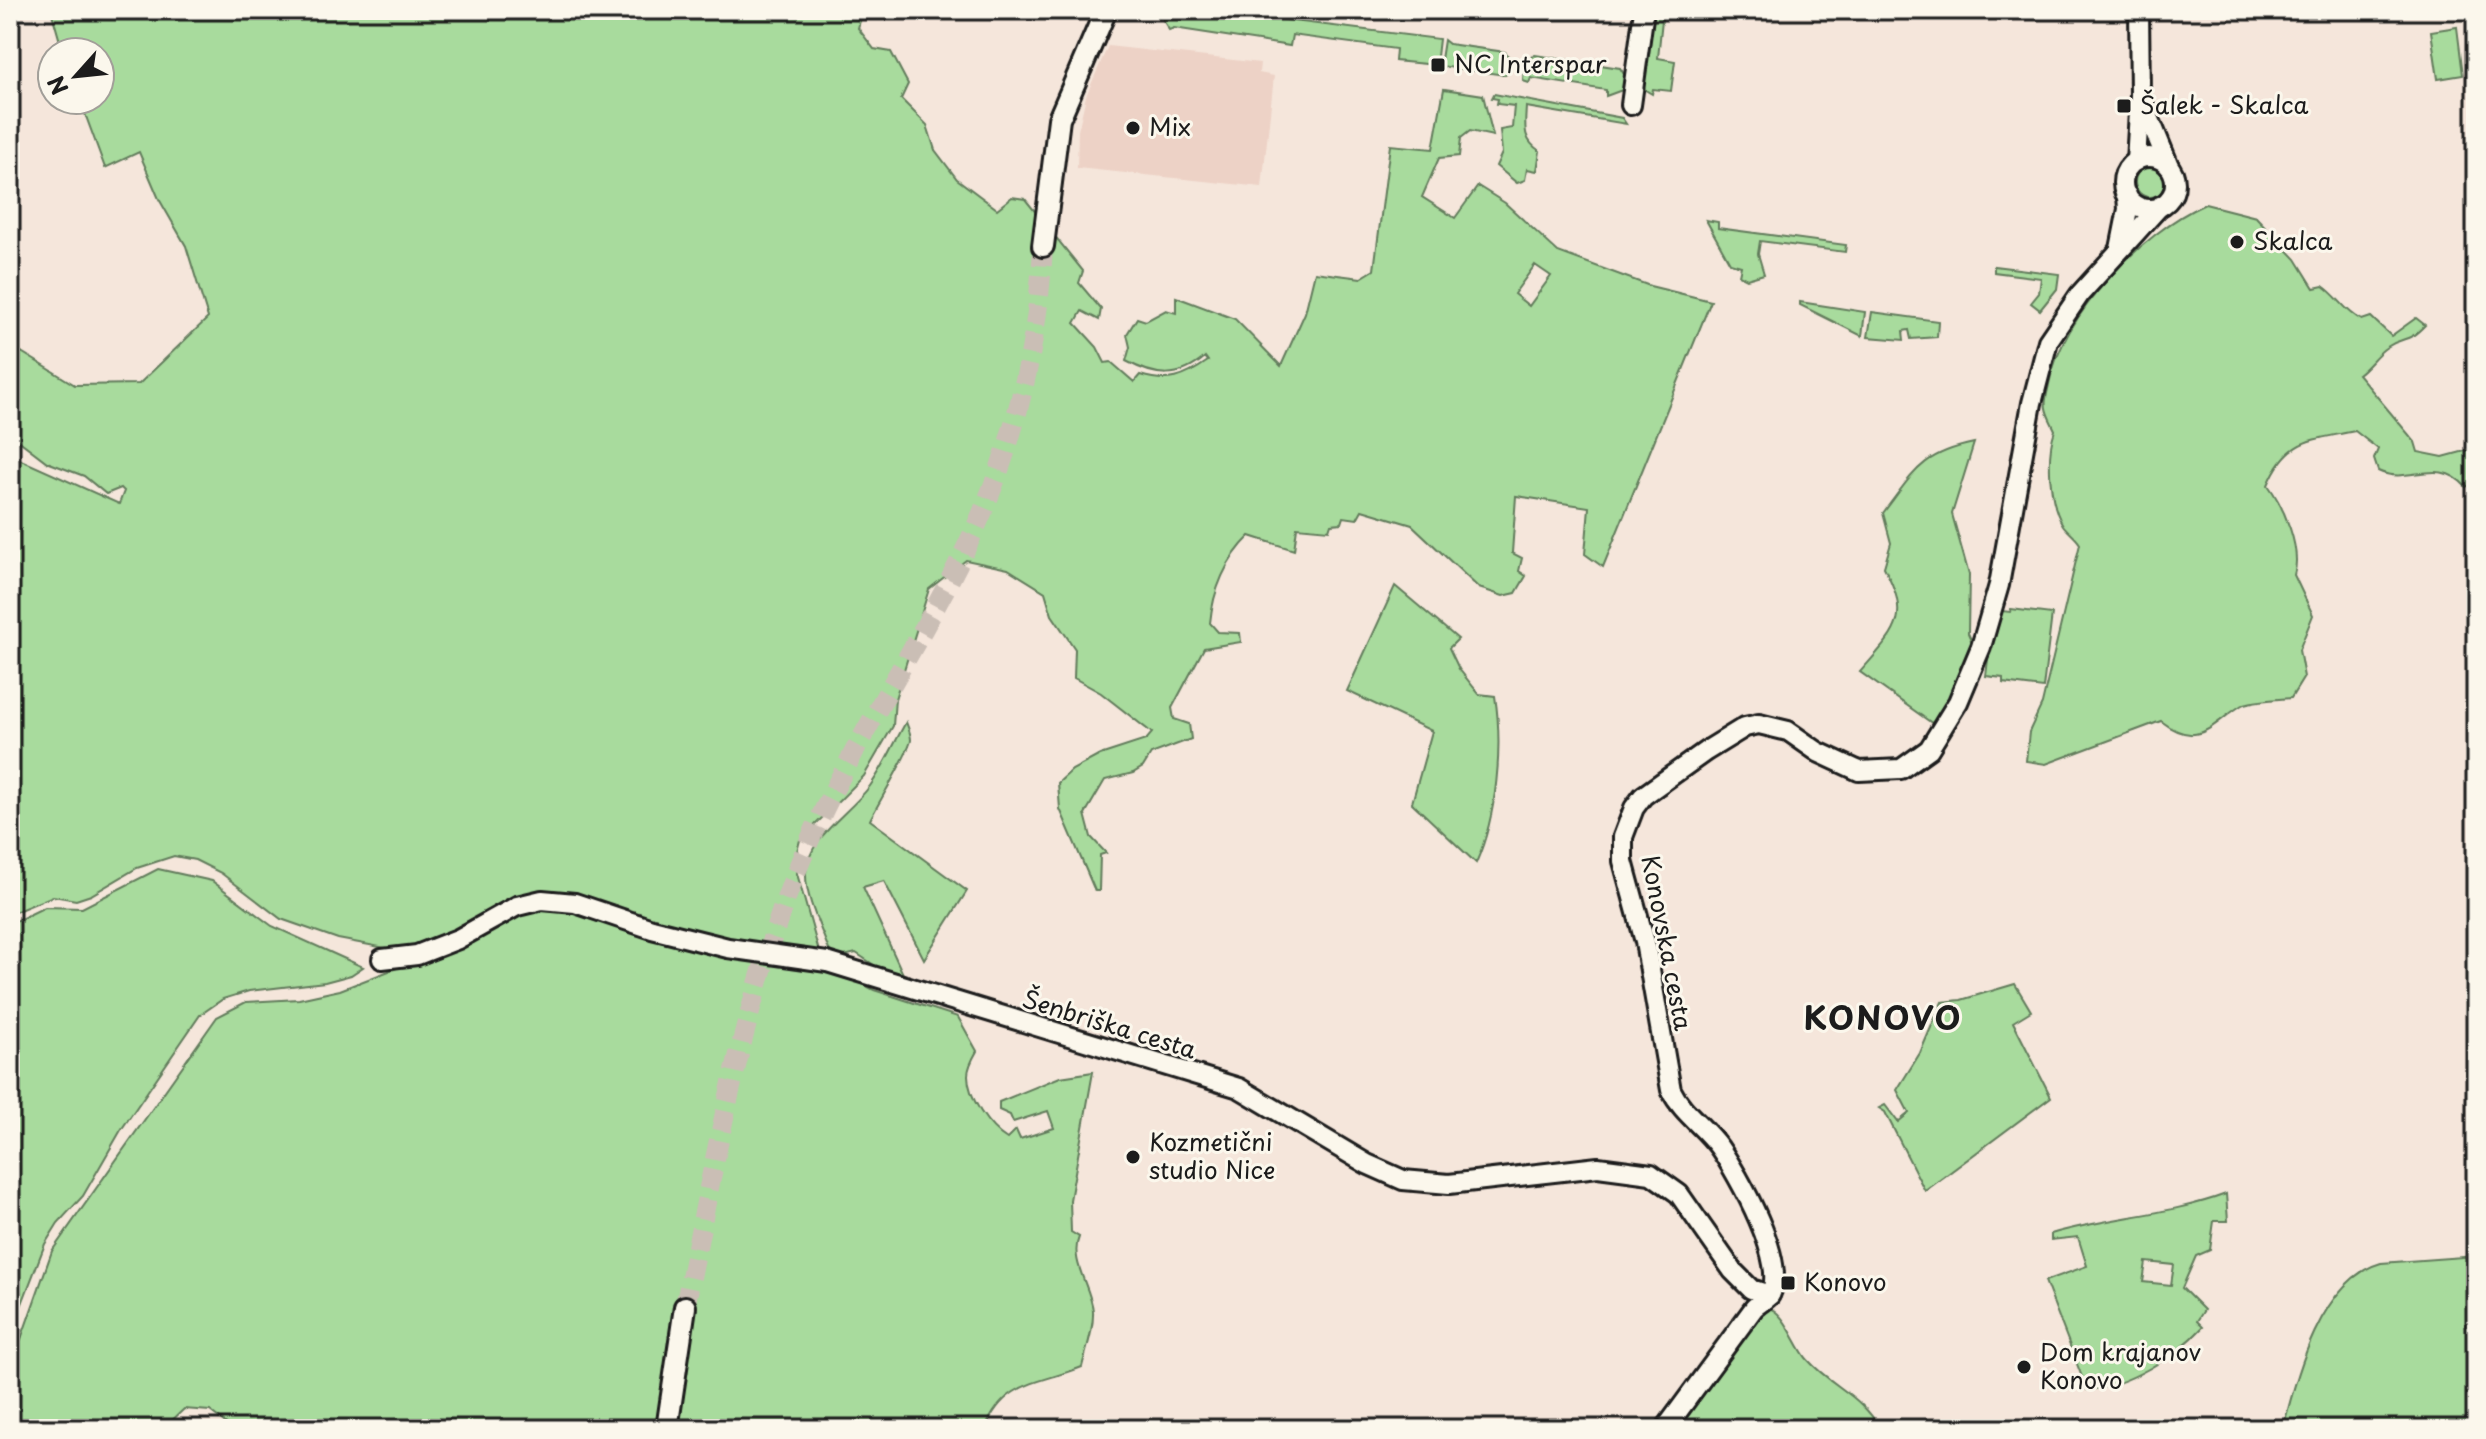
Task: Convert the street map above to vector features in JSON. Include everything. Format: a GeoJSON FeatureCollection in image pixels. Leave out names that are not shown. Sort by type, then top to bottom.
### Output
{"type":"FeatureCollection","features":[{"type":"Feature","properties":{"kind":"main road"},"geometry":{"type":"LineString","coordinates":[[1043,246],[1059,119],[1106,10]]}},
{"type":"Feature","properties":{"kind":"main road"},"geometry":{"type":"LineString","coordinates":[[667,1429],[685,1307]]}},
{"type":"Feature","properties":{"kind":"street"},"geometry":{"type":"LineString","coordinates":[[1631,105],[1644,10]]}},
{"type":"Feature","properties":{"kind":"street"},"geometry":{"type":"LineString","coordinates":[[2120,249],[2128,209],[2124,180],[2136,161],[2140,95],[2139,10]]}},
{"type":"Feature","properties":{"kind":"street"},"geometry":{"type":"LineString","coordinates":[[2127,195],[2145,208],[2160,206],[2174,189],[2170,167],[2140,95]]}},
{"type":"Feature","properties":{"kind":"street"},"geometry":{"type":"LineString","coordinates":[[2136,161],[2158,158],[2170,167]]}},
{"type":"Feature","properties":{"kind":"street","name":"Konovska cesta"},"geometry":{"type":"LineString","coordinates":[[1770,1295],[1775,1274],[1761,1222],[1720,1149],[1702,1126],[1679,1106],[1671,1090],[1645,942],[1623,861],[1627,822],[1643,796],[1745,727],[1774,725],[1818,752],[1859,771],[1901,769],[1929,749],[1958,702],[1981,647],[1996,598],[2035,392],[2048,341],[2067,310],[2160,206]]}},
{"type":"Feature","properties":{"kind":"street","name":"Šenbriška cesta"},"geometry":{"type":"LineString","coordinates":[[382,959],[431,950],[458,939],[517,906],[542,900],[575,903],[652,929],[728,948],[827,962],[1239,1088],[1367,1164],[1403,1180],[1449,1184],[1598,1167],[1651,1174],[1679,1194],[1733,1271],[1751,1289],[1770,1295]]}},
{"type":"Feature","properties":{"kind":"street"},"geometry":{"type":"LineString","coordinates":[[1665,1429],[1754,1308],[1770,1295]]}},
{"type":"Feature","properties":{"kind":"shaded area"},"geometry":{"type":"Polygon","coordinates":[[[1108,46],[1260,63],[1259,73],[1274,76],[1262,187],[1077,168],[1078,131],[1086,96],[1108,46]]]}},
{"type":"Feature","properties":{"kind":"green space"},"geometry":{"type":"Polygon","coordinates":[[[51,10],[863,10],[858,28],[874,49],[891,52],[908,84],[901,99],[927,125],[935,150],[957,179],[997,209],[1012,197],[1025,199],[1083,271],[1079,283],[1101,309],[1099,320],[1082,311],[1075,323],[1097,347],[1105,363],[1111,362],[1134,382],[1140,375],[1159,379],[1176,378],[1208,361],[1205,357],[1186,370],[1167,374],[1126,361],[1130,347],[1127,334],[1137,318],[1146,321],[1166,310],[1176,313],[1176,297],[1235,319],[1281,366],[1305,313],[1315,272],[1361,278],[1374,270],[1390,145],[1433,149],[1444,89],[1483,95],[1493,136],[1470,131],[1461,138],[1459,156],[1439,158],[1422,197],[1455,218],[1478,186],[1505,203],[1558,252],[1650,286],[1711,301],[1603,567],[1585,554],[1589,507],[1516,496],[1512,553],[1522,558],[1519,571],[1526,576],[1516,593],[1503,596],[1479,588],[1412,525],[1362,510],[1357,519],[1344,517],[1342,523],[1331,524],[1329,530],[1297,527],[1294,550],[1250,536],[1222,576],[1210,623],[1218,632],[1240,633],[1241,642],[1204,648],[1172,708],[1174,719],[1189,724],[1191,739],[1151,754],[1143,767],[1133,773],[1105,780],[1085,814],[1091,837],[1106,853],[1100,855],[1099,891],[1095,891],[1060,809],[1058,783],[1072,770],[1100,755],[1146,740],[1152,733],[1101,693],[1074,678],[1075,649],[1052,615],[1045,592],[1008,569],[966,560],[929,589],[895,699],[893,726],[864,776],[800,840],[794,863],[820,955],[730,945],[550,894],[447,938],[396,950],[338,939],[281,919],[221,873],[195,860],[174,856],[137,868],[91,895],[76,900],[53,896],[10,914],[10,455],[119,504],[124,491],[121,488],[106,494],[84,476],[47,462],[18,440],[10,439],[10,345],[75,385],[139,384],[208,318],[186,246],[159,199],[139,152],[105,168],[86,116],[116,116],[116,36],[58,36],[51,10]],[[1535,265],[1514,294],[1529,306],[1551,276],[1535,265]]]}},
{"type":"Feature","properties":{"kind":"green space"},"geometry":{"type":"Polygon","coordinates":[[[1165,10],[1205,10],[1439,39],[1436,65],[1395,61],[1396,49],[1292,35],[1290,46],[1174,28],[1169,30],[1163,20],[1165,10]]]}},
{"type":"Feature","properties":{"kind":"green space"},"geometry":{"type":"Polygon","coordinates":[[[1653,10],[1663,10],[1658,58],[1675,61],[1671,91],[1653,89],[1652,94],[1642,88],[1653,10]]]}},
{"type":"Feature","properties":{"kind":"green space"},"geometry":{"type":"Polygon","coordinates":[[[2457,27],[2463,75],[2438,79],[2431,31],[2457,27]]]}},
{"type":"Feature","properties":{"kind":"green space"},"geometry":{"type":"Polygon","coordinates":[[[1444,40],[1449,44],[1505,52],[1510,59],[1509,72],[1505,75],[1440,66],[1444,40]]]}},
{"type":"Feature","properties":{"kind":"green space"},"geometry":{"type":"Polygon","coordinates":[[[1535,55],[1620,68],[1627,79],[1625,89],[1606,96],[1606,90],[1531,78],[1529,83],[1523,81],[1524,62],[1535,55]]]}},
{"type":"Feature","properties":{"kind":"green space"},"geometry":{"type":"Polygon","coordinates":[[[1494,94],[1622,118],[1626,124],[1526,107],[1527,137],[1540,151],[1537,171],[1527,169],[1525,180],[1517,183],[1496,166],[1502,153],[1500,130],[1512,128],[1514,106],[1497,104],[1498,99],[1492,98],[1494,94]]]}},
{"type":"Feature","properties":{"kind":"green space"},"geometry":{"type":"Polygon","coordinates":[[[2150,167],[2156,168],[2164,176],[2164,188],[2156,196],[2150,197],[2144,196],[2136,188],[2135,182],[2136,176],[2144,168],[2150,167]]]}},
{"type":"Feature","properties":{"kind":"green space"},"geometry":{"type":"Polygon","coordinates":[[[2205,204],[2256,217],[2296,259],[2314,288],[2323,286],[2356,317],[2362,320],[2371,317],[2391,336],[2416,318],[2425,325],[2414,335],[2383,350],[2358,374],[2415,442],[2418,452],[2443,457],[2476,448],[2476,481],[2466,487],[2445,473],[2390,475],[2378,471],[2374,459],[2378,449],[2355,431],[2313,440],[2292,450],[2268,485],[2290,528],[2296,553],[2294,575],[2313,615],[2299,650],[2304,677],[2291,698],[2245,704],[2195,734],[2185,734],[2161,721],[2046,764],[2026,761],[2029,732],[2042,704],[2080,544],[2058,516],[2050,479],[2050,452],[2055,430],[2045,402],[2057,358],[2087,304],[2131,255],[2156,234],[2205,204]]]}},
{"type":"Feature","properties":{"kind":"green space"},"geometry":{"type":"Polygon","coordinates":[[[1706,220],[1718,222],[1718,228],[1846,245],[1845,252],[1760,241],[1758,254],[1764,274],[1747,279],[1739,275],[1741,266],[1730,263],[1706,220]]]}},
{"type":"Feature","properties":{"kind":"green space"},"geometry":{"type":"Polygon","coordinates":[[[1994,266],[2059,274],[2057,289],[2040,310],[2031,303],[2039,293],[2041,278],[1994,272],[1994,266]]]}},
{"type":"Feature","properties":{"kind":"green space"},"geometry":{"type":"Polygon","coordinates":[[[1800,302],[1865,312],[1862,336],[1800,305],[1800,302]]]}},
{"type":"Feature","properties":{"kind":"green space"},"geometry":{"type":"Polygon","coordinates":[[[1872,312],[1938,321],[1937,337],[1911,339],[1909,330],[1903,331],[1904,340],[1868,337],[1872,312]]]}},
{"type":"Feature","properties":{"kind":"green space"},"geometry":{"type":"Polygon","coordinates":[[[1974,443],[1952,514],[1969,575],[1968,633],[1974,647],[1936,726],[1860,672],[1891,635],[1898,613],[1897,600],[1884,567],[1891,543],[1883,513],[1911,476],[1930,459],[1974,443]]]}},
{"type":"Feature","properties":{"kind":"green space"},"geometry":{"type":"Polygon","coordinates":[[[1395,586],[1458,639],[1449,648],[1459,669],[1479,694],[1495,696],[1498,737],[1496,781],[1489,824],[1476,863],[1412,803],[1432,731],[1347,691],[1395,586]]]}},
{"type":"Feature","properties":{"kind":"green space"},"geometry":{"type":"Polygon","coordinates":[[[2011,609],[2052,614],[2043,688],[2003,683],[2003,678],[1986,676],[1994,610],[2010,612],[2011,609]]]}},
{"type":"Feature","properties":{"kind":"green space"},"geometry":{"type":"Polygon","coordinates":[[[906,722],[911,738],[909,746],[870,820],[967,891],[924,959],[884,881],[863,887],[903,974],[877,967],[856,953],[836,958],[829,950],[814,912],[806,873],[808,860],[821,837],[870,786],[906,722]]]}},
{"type":"Feature","properties":{"kind":"green space"},"geometry":{"type":"Polygon","coordinates":[[[158,869],[212,881],[272,926],[363,967],[351,975],[325,982],[249,991],[223,999],[200,1015],[121,1130],[83,1196],[58,1223],[45,1244],[10,1335],[10,924],[45,907],[82,908],[158,869]]]}},
{"type":"Feature","properties":{"kind":"green space"},"geometry":{"type":"Polygon","coordinates":[[[570,907],[842,973],[874,990],[958,1017],[977,1051],[968,1072],[972,1093],[987,1120],[1007,1139],[1016,1130],[1020,1139],[1054,1128],[1048,1111],[1013,1122],[1010,1115],[999,1110],[999,1102],[1060,1077],[1093,1072],[1070,1200],[1071,1232],[1079,1237],[1077,1255],[1093,1311],[1082,1367],[1013,1392],[993,1413],[985,1429],[233,1429],[210,1411],[184,1409],[163,1429],[10,1429],[10,1359],[21,1339],[52,1251],[217,1017],[246,1002],[299,999],[340,990],[451,947],[520,910],[570,907]]]}},
{"type":"Feature","properties":{"kind":"green space"},"geometry":{"type":"Polygon","coordinates":[[[2015,984],[2031,1011],[2013,1022],[2051,1097],[1925,1191],[1885,1112],[1879,1108],[1885,1105],[1898,1122],[1909,1113],[1897,1090],[1920,1053],[1942,1002],[1961,1000],[2015,984]]]}},
{"type":"Feature","properties":{"kind":"green space"},"geometry":{"type":"Polygon","coordinates":[[[2226,1194],[2228,1221],[2214,1221],[2210,1250],[2196,1256],[2182,1288],[2204,1310],[2197,1321],[2203,1327],[2179,1349],[2150,1368],[2118,1383],[2087,1390],[2045,1281],[2087,1266],[2078,1237],[2051,1240],[2051,1234],[2226,1194]],[[2146,1262],[2143,1282],[2171,1285],[2174,1265],[2146,1262]]]}},
{"type":"Feature","properties":{"kind":"green space"},"geometry":{"type":"Polygon","coordinates":[[[2476,1256],[2476,1429],[2283,1429],[2295,1383],[2314,1332],[2342,1289],[2360,1273],[2381,1263],[2476,1256]]]}},
{"type":"Feature","properties":{"kind":"green space"},"geometry":{"type":"Polygon","coordinates":[[[1766,1307],[1785,1322],[1808,1360],[1865,1408],[1880,1429],[1673,1429],[1766,1307]]]}},
{"type":"Feature","properties":{"kind":"tunnel"},"geometry":{"type":"LineString","coordinates":[[685,1307],[730,1091],[774,932],[793,880],[835,788],[934,610],[993,487],[1024,386],[1036,317],[1043,246]]}},
{"type":"Feature","properties":{"kind":"place","name":"NC Interspar"},"geometry":{"type":"Point","coordinates":[1438,65]}},
{"type":"Feature","properties":{"kind":"place","name":"Šalek - Skalca"},"geometry":{"type":"Point","coordinates":[2124,106]}},
{"type":"Feature","properties":{"kind":"place","name":"Mix"},"geometry":{"type":"Point","coordinates":[1133,128]}},
{"type":"Feature","properties":{"kind":"place","name":"Skalca"},"geometry":{"type":"Point","coordinates":[2237,242]}},
{"type":"Feature","properties":{"kind":"place","name":"Kozmetični studio Nice"},"geometry":{"type":"Point","coordinates":[1133,1157]}},
{"type":"Feature","properties":{"kind":"place","name":"Konovo"},"geometry":{"type":"Point","coordinates":[1788,1283]}},
{"type":"Feature","properties":{"kind":"place","name":"Dom krajanov Konovo"},"geometry":{"type":"Point","coordinates":[2024,1367]}},
{"type":"Feature","properties":{"kind":"district","name":"KONOVO"},"geometry":{"type":"Point","coordinates":[1883,1019]}}]}
